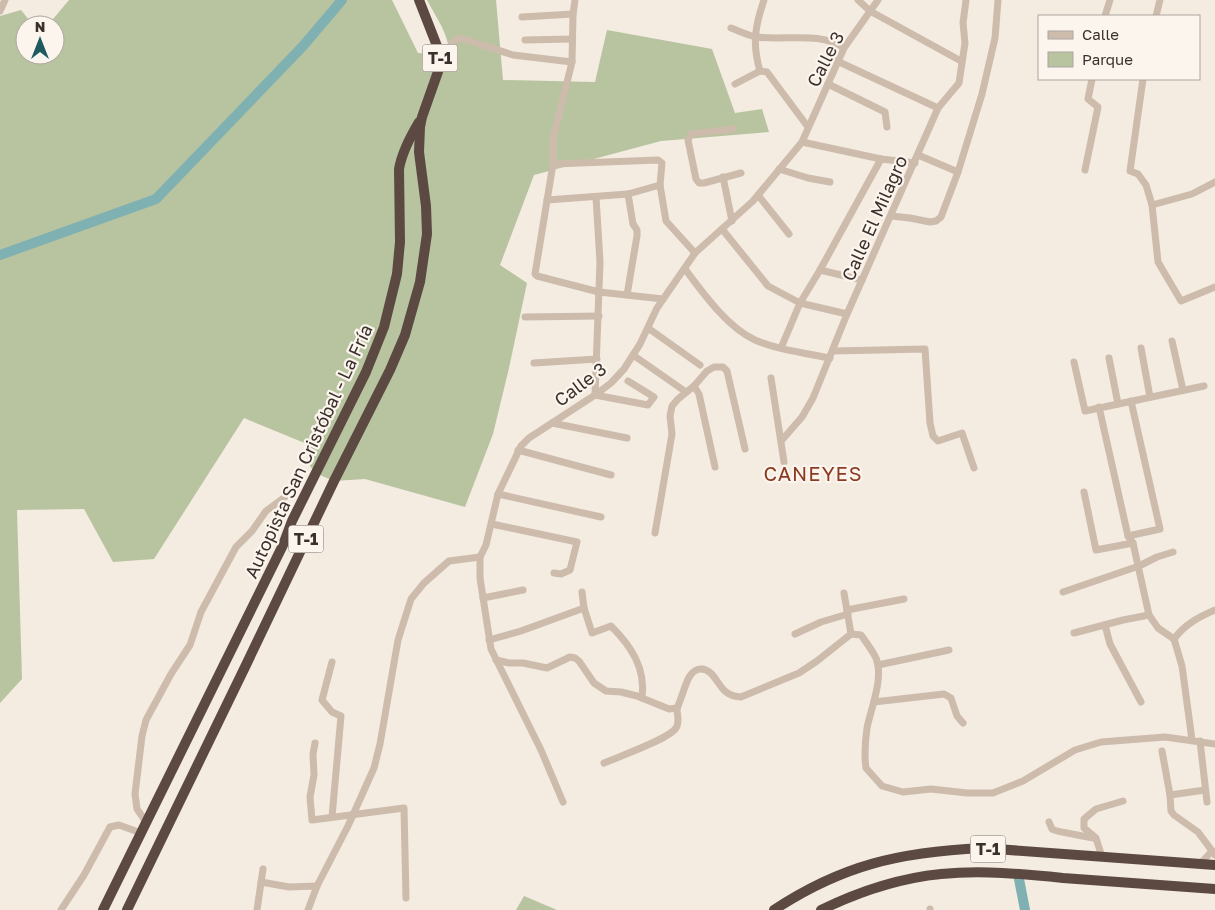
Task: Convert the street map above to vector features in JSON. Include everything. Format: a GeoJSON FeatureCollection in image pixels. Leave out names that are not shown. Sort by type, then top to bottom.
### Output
{"type":"FeatureCollection","features":[{"type":"Feature","properties":{"kind":"highway","name":"T-1"},"geometry":{"type":"LineString","coordinates":[[419,0],[433,33],[440,59],[440,66],[422,117]]}},
{"type":"Feature","properties":{"kind":"highway","name":"Autopista San Cristóbal - La Fría"},"geometry":{"type":"LineString","coordinates":[[103,910],[283,545],[292,520],[366,372],[378,343],[389,311],[397,274],[400,242],[399,169],[410,138],[422,117]]}},
{"type":"Feature","properties":{"kind":"highway","name":"Autopista San Cristóbal - La Fría"},"geometry":{"type":"LineString","coordinates":[[127,910],[334,481],[390,370],[405,335],[420,282],[427,234],[426,206],[419,152],[422,117]]}},
{"type":"Feature","properties":{"kind":"highway","name":"T-1"},"geometry":{"type":"LineString","coordinates":[[774,910],[824,880],[861,866],[943,850],[982,848],[1215,865]]}},
{"type":"Feature","properties":{"kind":"highway","name":"T-1"},"geometry":{"type":"LineString","coordinates":[[821,910],[873,889],[911,879],[975,872],[1215,889]]}},
{"type":"Feature","properties":{"kind":"street"},"geometry":{"type":"LineString","coordinates":[[0,11],[5,0]]}},
{"type":"Feature","properties":{"kind":"street"},"geometry":{"type":"LineString","coordinates":[[575,0],[572,62],[553,139],[553,164],[535,274],[546,279],[599,292],[663,299]]}},
{"type":"Feature","properties":{"kind":"street"},"geometry":{"type":"LineString","coordinates":[[760,71],[756,58],[755,37],[756,25],[764,0]]}},
{"type":"Feature","properties":{"kind":"street"},"geometry":{"type":"LineString","coordinates":[[858,0],[870,11],[961,61]]}},
{"type":"Feature","properties":{"kind":"street","name":"Calle 3"},"geometry":{"type":"LineString","coordinates":[[563,802],[541,750],[491,649],[480,578],[480,557],[486,545],[492,524],[498,494],[518,450],[529,438],[611,383],[633,356],[663,299],[695,254],[758,195],[802,142],[821,102],[837,61],[878,0]]}},
{"type":"Feature","properties":{"kind":"street","name":"Calle El Milagro"},"geometry":{"type":"LineString","coordinates":[[782,440],[809,408],[847,314],[892,216],[938,108],[959,83],[964,43],[963,23],[966,0]]}},
{"type":"Feature","properties":{"kind":"street"},"geometry":{"type":"LineString","coordinates":[[892,216],[930,222],[938,220],[945,207],[975,120],[993,52],[998,0]]}},
{"type":"Feature","properties":{"kind":"street"},"geometry":{"type":"LineString","coordinates":[[1106,15],[1110,0]]}},
{"type":"Feature","properties":{"kind":"street"},"geometry":{"type":"LineString","coordinates":[[1156,15],[1160,0]]}},
{"type":"Feature","properties":{"kind":"street"},"geometry":{"type":"LineString","coordinates":[[522,16],[573,14]]}},
{"type":"Feature","properties":{"kind":"street"},"geometry":{"type":"LineString","coordinates":[[732,28],[755,37],[820,39],[836,43],[844,48]]}},
{"type":"Feature","properties":{"kind":"street"},"geometry":{"type":"LineString","coordinates":[[452,43],[457,39],[464,39],[513,55],[572,62]]}},
{"type":"Feature","properties":{"kind":"street"},"geometry":{"type":"LineString","coordinates":[[525,40],[572,39]]}},
{"type":"Feature","properties":{"kind":"street"},"geometry":{"type":"LineString","coordinates":[[837,61],[938,108]]}},
{"type":"Feature","properties":{"kind":"street"},"geometry":{"type":"LineString","coordinates":[[735,84],[760,71],[767,72],[808,126]]}},
{"type":"Feature","properties":{"kind":"street"},"geometry":{"type":"LineString","coordinates":[[1085,170],[1098,107],[1088,99],[1092,80]]}},
{"type":"Feature","properties":{"kind":"street"},"geometry":{"type":"LineString","coordinates":[[1143,80],[1130,171],[1138,174],[1146,185],[1152,205],[1158,262],[1181,300],[1215,286]]}},
{"type":"Feature","properties":{"kind":"street"},"geometry":{"type":"LineString","coordinates":[[828,84],[885,112],[887,127]]}},
{"type":"Feature","properties":{"kind":"street"},"geometry":{"type":"LineString","coordinates":[[733,129],[691,134],[688,138],[698,182],[704,184],[741,173]]}},
{"type":"Feature","properties":{"kind":"street"},"geometry":{"type":"LineString","coordinates":[[802,142],[881,160],[915,163]]}},
{"type":"Feature","properties":{"kind":"street"},"geometry":{"type":"LineString","coordinates":[[918,155],[958,172]]}},
{"type":"Feature","properties":{"kind":"street"},"geometry":{"type":"LineString","coordinates":[[553,164],[658,160],[662,163],[660,185],[666,221],[695,254]]}},
{"type":"Feature","properties":{"kind":"street"},"geometry":{"type":"LineString","coordinates":[[781,348],[800,303],[881,160]]}},
{"type":"Feature","properties":{"kind":"street"},"geometry":{"type":"LineString","coordinates":[[779,169],[808,178],[830,182]]}},
{"type":"Feature","properties":{"kind":"street"},"geometry":{"type":"LineString","coordinates":[[723,177],[732,221]]}},
{"type":"Feature","properties":{"kind":"street"},"geometry":{"type":"LineString","coordinates":[[1152,205],[1192,194],[1215,182]]}},
{"type":"Feature","properties":{"kind":"street"},"geometry":{"type":"LineString","coordinates":[[546,200],[628,194],[660,185]]}},
{"type":"Feature","properties":{"kind":"street"},"geometry":{"type":"LineString","coordinates":[[628,194],[633,224],[637,230],[628,295]]}},
{"type":"Feature","properties":{"kind":"street"},"geometry":{"type":"LineString","coordinates":[[758,195],[790,234]]}},
{"type":"Feature","properties":{"kind":"street"},"geometry":{"type":"LineString","coordinates":[[596,197],[600,241],[595,395],[648,405],[654,397],[628,381]]}},
{"type":"Feature","properties":{"kind":"street"},"geometry":{"type":"LineString","coordinates":[[722,229],[768,286],[800,303],[847,314]]}},
{"type":"Feature","properties":{"kind":"street"},"geometry":{"type":"LineString","coordinates":[[685,269],[705,295],[736,328],[753,339],[781,348],[831,355],[926,349],[930,423],[933,436],[938,441],[962,433],[974,468]]}},
{"type":"Feature","properties":{"kind":"street"},"geometry":{"type":"LineString","coordinates":[[820,270],[862,280]]}},
{"type":"Feature","properties":{"kind":"street"},"geometry":{"type":"LineString","coordinates":[[525,316],[599,316]]}},
{"type":"Feature","properties":{"kind":"street"},"geometry":{"type":"LineString","coordinates":[[648,328],[700,365]]}},
{"type":"Feature","properties":{"kind":"street"},"geometry":{"type":"LineString","coordinates":[[1172,341],[1183,390]]}},
{"type":"Feature","properties":{"kind":"street"},"geometry":{"type":"LineString","coordinates":[[1141,348],[1150,397]]}},
{"type":"Feature","properties":{"kind":"street"},"geometry":{"type":"LineString","coordinates":[[633,356],[686,392]]}},
{"type":"Feature","properties":{"kind":"street"},"geometry":{"type":"LineString","coordinates":[[1109,358],[1118,404]]}},
{"type":"Feature","properties":{"kind":"street"},"geometry":{"type":"LineString","coordinates":[[534,363],[597,359]]}},
{"type":"Feature","properties":{"kind":"street"},"geometry":{"type":"LineString","coordinates":[[1074,362],[1085,411],[1204,386]]}},
{"type":"Feature","properties":{"kind":"street"},"geometry":{"type":"LineString","coordinates":[[654,533],[672,434],[671,409],[674,402],[710,370],[717,367],[725,368],[730,381],[745,449]]}},
{"type":"Feature","properties":{"kind":"street"},"geometry":{"type":"LineString","coordinates":[[771,378],[784,462]]}},
{"type":"Feature","properties":{"kind":"street"},"geometry":{"type":"LineString","coordinates":[[694,386],[699,394],[715,468]]}},
{"type":"Feature","properties":{"kind":"street"},"geometry":{"type":"LineString","coordinates":[[1128,536],[1160,529],[1132,401]]}},
{"type":"Feature","properties":{"kind":"street"},"geometry":{"type":"LineString","coordinates":[[1099,408],[1128,536],[1133,543],[1149,615],[1158,628],[1174,639],[1182,666],[1192,740]]}},
{"type":"Feature","properties":{"kind":"street"},"geometry":{"type":"LineString","coordinates":[[552,423],[626,438]]}},
{"type":"Feature","properties":{"kind":"street"},"geometry":{"type":"LineString","coordinates":[[518,450],[611,475]]}},
{"type":"Feature","properties":{"kind":"street"},"geometry":{"type":"LineString","coordinates":[[1084,492],[1096,550],[1133,543]]}},
{"type":"Feature","properties":{"kind":"street"},"geometry":{"type":"LineString","coordinates":[[498,494],[600,517]]}},
{"type":"Feature","properties":{"kind":"street"},"geometry":{"type":"LineString","coordinates":[[146,822],[137,809],[134,794],[146,720],[171,674],[190,645],[201,612],[236,546],[252,531],[266,511],[285,497]]}},
{"type":"Feature","properties":{"kind":"street"},"geometry":{"type":"LineString","coordinates":[[492,524],[577,542],[570,570],[561,574],[554,573]]}},
{"type":"Feature","properties":{"kind":"street"},"geometry":{"type":"LineString","coordinates":[[1063,592],[1139,566],[1173,552]]}},
{"type":"Feature","properties":{"kind":"street"},"geometry":{"type":"LineString","coordinates":[[308,910],[317,886],[353,816],[377,756],[398,640],[411,599],[449,561],[480,557]]}},
{"type":"Feature","properties":{"kind":"street"},"geometry":{"type":"LineString","coordinates":[[484,598],[523,590]]}},
{"type":"Feature","properties":{"kind":"street"},"geometry":{"type":"LineString","coordinates":[[582,592],[584,608],[592,633],[611,626],[621,637],[639,665],[644,684],[642,698]]}},
{"type":"Feature","properties":{"kind":"street"},"geometry":{"type":"LineString","coordinates":[[844,593],[851,634]]}},
{"type":"Feature","properties":{"kind":"street"},"geometry":{"type":"LineString","coordinates":[[795,634],[847,612],[904,599]]}},
{"type":"Feature","properties":{"kind":"street"},"geometry":{"type":"LineString","coordinates":[[490,640],[584,608]]}},
{"type":"Feature","properties":{"kind":"street"},"geometry":{"type":"LineString","coordinates":[[1174,639],[1180,631],[1198,617],[1215,610]]}},
{"type":"Feature","properties":{"kind":"street"},"geometry":{"type":"LineString","coordinates":[[1074,633],[1149,615]]}},
{"type":"Feature","properties":{"kind":"street"},"geometry":{"type":"LineString","coordinates":[[1105,625],[1110,644],[1141,702]]}},
{"type":"Feature","properties":{"kind":"street"},"geometry":{"type":"LineString","coordinates":[[604,763],[644,747],[674,730],[677,725],[677,708],[687,682],[695,671],[702,669],[709,672],[725,692],[732,696],[741,696],[799,673],[851,634],[860,635],[868,645],[878,665],[878,678],[865,743],[866,768],[882,786],[903,792],[931,789],[967,793],[993,793],[1023,781],[1075,750],[1101,742],[1165,737],[1215,744]]}},
{"type":"Feature","properties":{"kind":"street"},"geometry":{"type":"LineString","coordinates":[[878,665],[949,650]]}},
{"type":"Feature","properties":{"kind":"street"},"geometry":{"type":"LineString","coordinates":[[496,660],[547,668],[570,657],[574,658],[578,660],[594,683],[606,691],[621,692],[669,709],[677,708]]}},
{"type":"Feature","properties":{"kind":"street"},"geometry":{"type":"LineString","coordinates":[[332,662],[322,700],[332,712],[341,716],[332,817]]}},
{"type":"Feature","properties":{"kind":"street"},"geometry":{"type":"LineString","coordinates":[[874,702],[944,694],[951,698],[957,716],[962,723]]}},
{"type":"Feature","properties":{"kind":"street"},"geometry":{"type":"LineString","coordinates":[[1200,741],[1207,802]]}},
{"type":"Feature","properties":{"kind":"street"},"geometry":{"type":"LineString","coordinates":[[315,743],[313,754],[314,775],[310,797],[312,820],[404,808],[406,898]]}},
{"type":"Feature","properties":{"kind":"street"},"geometry":{"type":"LineString","coordinates":[[1162,751],[1172,811],[1198,832],[1213,853],[1200,864]]}},
{"type":"Feature","properties":{"kind":"street"},"geometry":{"type":"LineString","coordinates":[[1170,795],[1205,790]]}},
{"type":"Feature","properties":{"kind":"street"},"geometry":{"type":"LineString","coordinates":[[1102,857],[1096,838],[1084,828],[1083,822],[1086,816],[1096,809],[1123,801]]}},
{"type":"Feature","properties":{"kind":"street"},"geometry":{"type":"LineString","coordinates":[[1049,822],[1053,830],[1058,832],[1096,838]]}},
{"type":"Feature","properties":{"kind":"street"},"geometry":{"type":"LineString","coordinates":[[61,910],[84,875],[110,827],[119,825],[141,833]]}},
{"type":"Feature","properties":{"kind":"street"},"geometry":{"type":"LineString","coordinates":[[257,910],[263,870]]}},
{"type":"Feature","properties":{"kind":"street"},"geometry":{"type":"LineString","coordinates":[[261,882],[289,887],[317,886]]}},
{"type":"Feature","properties":{"kind":"green space"},"geometry":{"type":"Polygon","coordinates":[[[69,0],[392,0],[418,53],[449,55],[445,34],[427,0],[496,0],[503,80],[595,82],[607,30],[712,49],[735,113],[762,109],[769,132],[661,141],[534,175],[500,265],[527,283],[493,434],[465,507],[365,479],[334,481],[315,473],[308,463],[307,444],[244,418],[154,559],[113,562],[84,509],[17,510],[22,679],[0,703],[0,16],[21,10],[25,15],[15,15],[15,65],[65,65],[65,15],[56,15],[69,0]]]}},
{"type":"Feature","properties":{"kind":"green space"},"geometry":{"type":"Polygon","coordinates":[[[524,896],[557,910],[516,910],[524,896]]]}},
{"type":"Feature","properties":{"kind":"waterway"},"geometry":{"type":"LineString","coordinates":[[0,255],[156,199],[303,46],[342,0]]}},
{"type":"Feature","properties":{"kind":"waterway"},"geometry":{"type":"LineString","coordinates":[[1019,879],[1025,910]]}},
{"type":"Feature","properties":{"kind":"district","name":"CANEYES"},"geometry":{"type":"Point","coordinates":[813,473]}}]}
